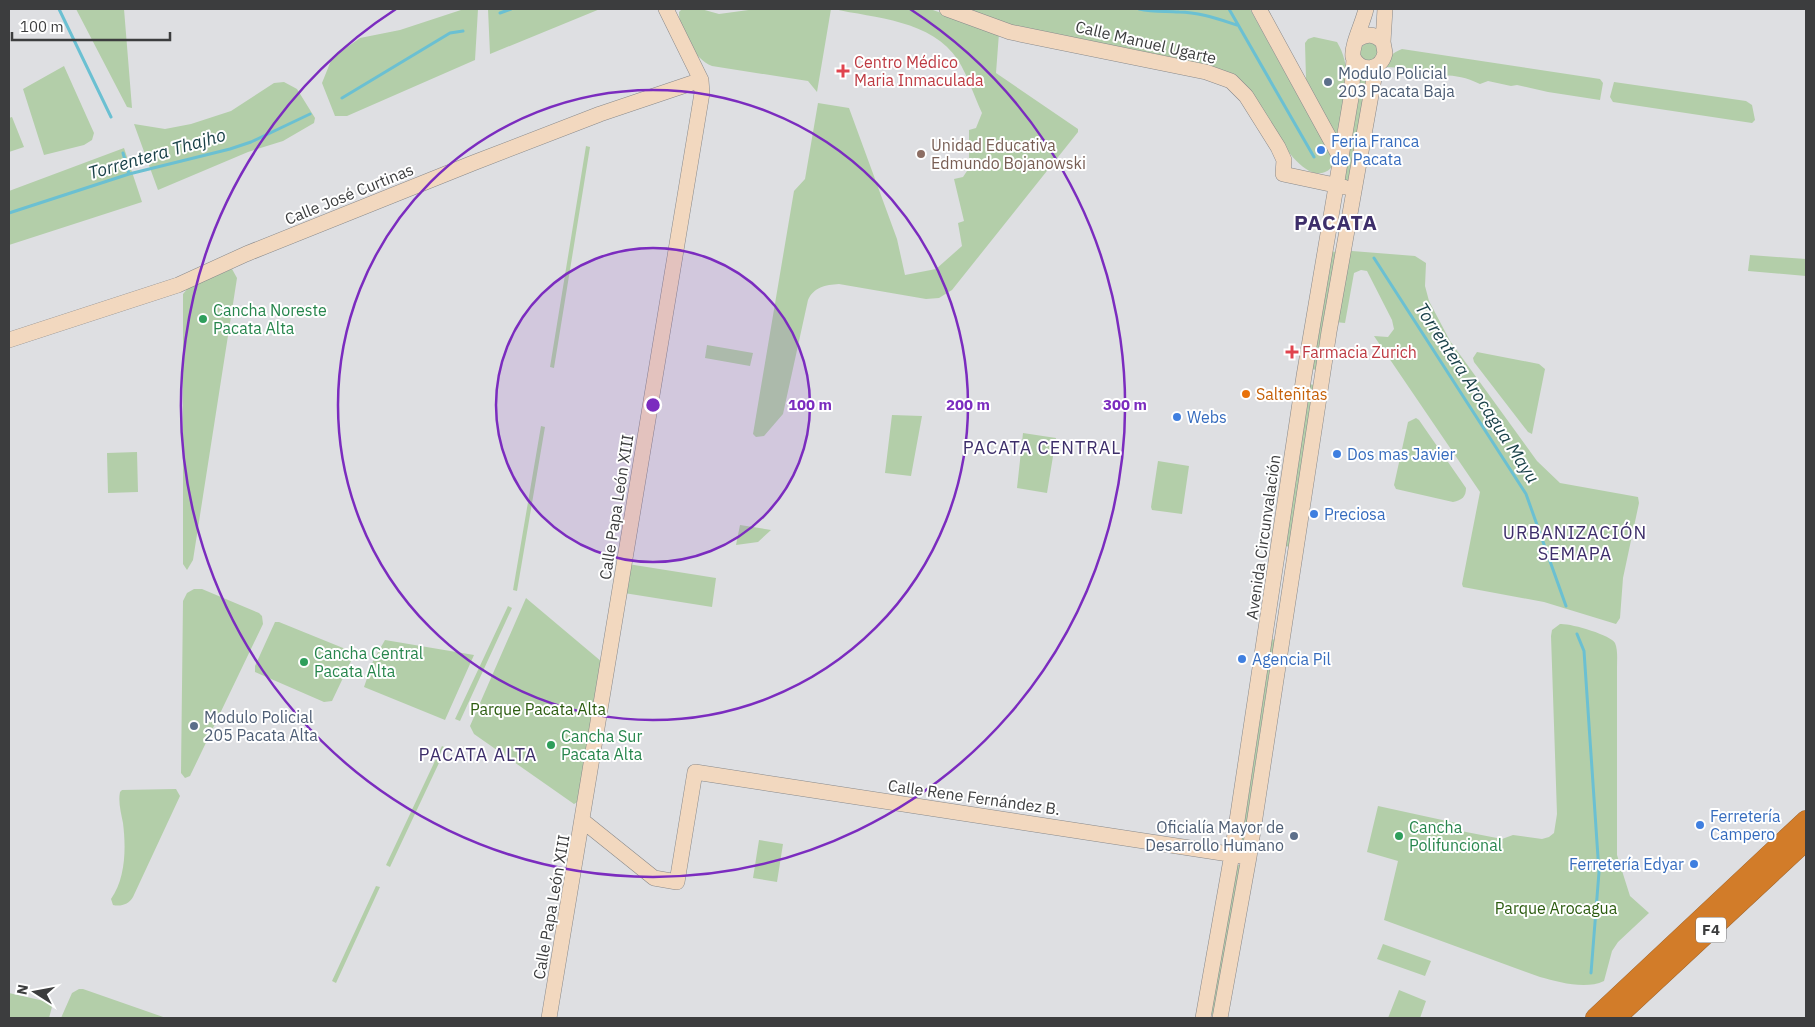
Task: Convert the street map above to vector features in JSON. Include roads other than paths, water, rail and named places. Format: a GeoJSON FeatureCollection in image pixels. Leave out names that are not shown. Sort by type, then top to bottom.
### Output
{"type":"FeatureCollection","features":[{"type":"Feature","properties":{"kind":"highway","name":"F4"},"geometry":{"type":"LineString","coordinates":[[1600,1017],[1806,820]]}},
{"type":"Feature","properties":{"kind":"highway","name":"F4"},"geometry":{"type":"LineString","coordinates":[[1600,1017],[1806,841]]}},
{"type":"Feature","properties":{"kind":"street","name":"Calle Papa León XIII"},"geometry":{"type":"LineString","coordinates":[[549,1018],[702,92],[701,80],[666,9]]}},
{"type":"Feature","properties":{"kind":"street","name":"Calle Manuel Ugarte"},"geometry":{"type":"LineString","coordinates":[[947,9],[1010,32],[1196,70],[1231,81],[1246,96],[1264,121],[1284,160],[1283,174],[1336,186]]}},
{"type":"Feature","properties":{"kind":"street"},"geometry":{"type":"LineString","coordinates":[[1259,9],[1341,159]]}},
{"type":"Feature","properties":{"kind":"street"},"geometry":{"type":"LineString","coordinates":[[1366,9],[1358,38],[1352,50],[1354,59],[1362,67],[1376,67]]}},
{"type":"Feature","properties":{"kind":"street"},"geometry":{"type":"LineString","coordinates":[[1220,1018],[1248,857],[1330,322],[1376,67],[1384,57],[1385,9]]}},
{"type":"Feature","properties":{"kind":"street"},"geometry":{"type":"LineString","coordinates":[[1358,38],[1373,35],[1383,42]]}},
{"type":"Feature","properties":{"kind":"street","name":"Avenida Circunvalación"},"geometry":{"type":"LineString","coordinates":[[1203,1018],[1232,854],[1300,404],[1351,98],[1354,59]]}},
{"type":"Feature","properties":{"kind":"street","name":"Calle José Curtinas"},"geometry":{"type":"LineString","coordinates":[[9,340],[178,285],[246,254],[473,163],[608,111],[701,80]]}},
{"type":"Feature","properties":{"kind":"street"},"geometry":{"type":"LineString","coordinates":[[1336,186],[1353,189]]}},
{"type":"Feature","properties":{"kind":"street","name":"Calle Rene Fernández B."},"geometry":{"type":"LineString","coordinates":[[583,821],[654,878],[677,882],[695,772],[1248,857]]}},
{"type":"Feature","properties":{"kind":"waterway"},"geometry":{"type":"LineString","coordinates":[[59,9],[111,117]]}},
{"type":"Feature","properties":{"kind":"waterway","name":"Torrentera Thajho"},"geometry":{"type":"LineString","coordinates":[[500,13],[511,9]]}},
{"type":"Feature","properties":{"kind":"waterway","name":"Torrentera Thajho"},"geometry":{"type":"LineString","coordinates":[[1139,9],[1193,13],[1237,25]]}},
{"type":"Feature","properties":{"kind":"waterway","name":"Torrentera Arocagua Mayu"},"geometry":{"type":"LineString","coordinates":[[1229,9],[1314,157]]}},
{"type":"Feature","properties":{"kind":"waterway","name":"Torrentera Thajho"},"geometry":{"type":"LineString","coordinates":[[342,98],[450,33],[463,31]]}},
{"type":"Feature","properties":{"kind":"waterway","name":"Torrentera Thajho"},"geometry":{"type":"LineString","coordinates":[[9,213],[129,174],[230,149],[251,142],[310,114]]}},
{"type":"Feature","properties":{"kind":"waterway"},"geometry":{"type":"LineString","coordinates":[[123,153],[129,174]]}},
{"type":"Feature","properties":{"kind":"waterway","name":"Torrentera Arocagua Mayu"},"geometry":{"type":"LineString","coordinates":[[1374,258],[1526,494],[1566,606]]}},
{"type":"Feature","properties":{"kind":"waterway","name":"Torrentera Arocagua Mayu"},"geometry":{"type":"LineString","coordinates":[[1577,634],[1584,651],[1599,872],[1591,973]]}},
{"type":"Feature","properties":{"kind":"place","name":"Centro Médico Maria Inmaculada"},"geometry":{"type":"Point","coordinates":[843,71]}},
{"type":"Feature","properties":{"kind":"place","name":"Modulo Policial 203 Pacata Baja"},"geometry":{"type":"Point","coordinates":[1328,82]}},
{"type":"Feature","properties":{"kind":"place","name":"Feria Franca de Pacata"},"geometry":{"type":"Point","coordinates":[1321,150]}},
{"type":"Feature","properties":{"kind":"place","name":"Unidad Educativa Edmundo Bojanowski"},"geometry":{"type":"Point","coordinates":[921,154]}},
{"type":"Feature","properties":{"kind":"place","name":"Cancha Noreste Pacata Alta"},"geometry":{"type":"Point","coordinates":[203,319]}},
{"type":"Feature","properties":{"kind":"place","name":"Farmacia Zurich"},"geometry":{"type":"Point","coordinates":[1292,352]}},
{"type":"Feature","properties":{"kind":"place","name":"Salteñitas"},"geometry":{"type":"Point","coordinates":[1246,394]}},
{"type":"Feature","properties":{"kind":"place","name":"Webs"},"geometry":{"type":"Point","coordinates":[1177,417]}},
{"type":"Feature","properties":{"kind":"place","name":"Dos mas Javier"},"geometry":{"type":"Point","coordinates":[1337,454]}},
{"type":"Feature","properties":{"kind":"place","name":"Preciosa"},"geometry":{"type":"Point","coordinates":[1314,514]}},
{"type":"Feature","properties":{"kind":"place","name":"Agencia Pil"},"geometry":{"type":"Point","coordinates":[1242,659]}},
{"type":"Feature","properties":{"kind":"place","name":"Cancha Central Pacata Alta"},"geometry":{"type":"Point","coordinates":[304,662]}},
{"type":"Feature","properties":{"kind":"place","name":"Modulo Policial 205 Pacata Alta"},"geometry":{"type":"Point","coordinates":[194,726]}},
{"type":"Feature","properties":{"kind":"place","name":"Cancha Sur Pacata Alta"},"geometry":{"type":"Point","coordinates":[551,745]}},
{"type":"Feature","properties":{"kind":"place","name":"Ferretería Campero"},"geometry":{"type":"Point","coordinates":[1700,825]}},
{"type":"Feature","properties":{"kind":"place","name":"Oficialía Mayor de Desarrollo Humano"},"geometry":{"type":"Point","coordinates":[1294,836]}},
{"type":"Feature","properties":{"kind":"place","name":"Cancha Polifuncional"},"geometry":{"type":"Point","coordinates":[1399,836]}},
{"type":"Feature","properties":{"kind":"place","name":"Ferretería Edyar"},"geometry":{"type":"Point","coordinates":[1694,864]}},
{"type":"Feature","properties":{"kind":"district","name":"PACATA"},"geometry":{"type":"Point","coordinates":[1336,223]}},
{"type":"Feature","properties":{"kind":"district","name":"PACATA CENTRAL"},"geometry":{"type":"Point","coordinates":[1042,448]}},
{"type":"Feature","properties":{"kind":"district","name":"URBANIZACIÓN SEMAPA"},"geometry":{"type":"Point","coordinates":[1575,543]}},
{"type":"Feature","properties":{"kind":"district","name":"PACATA ALTA"},"geometry":{"type":"Point","coordinates":[478,755]}},
{"type":"Feature","properties":{"kind":"park label","name":"Parque Pacata Alta"},"geometry":{"type":"Point","coordinates":[538,709]}},
{"type":"Feature","properties":{"kind":"park label","name":"Parque Arocagua"},"geometry":{"type":"Point","coordinates":[1556,908]}}]}
